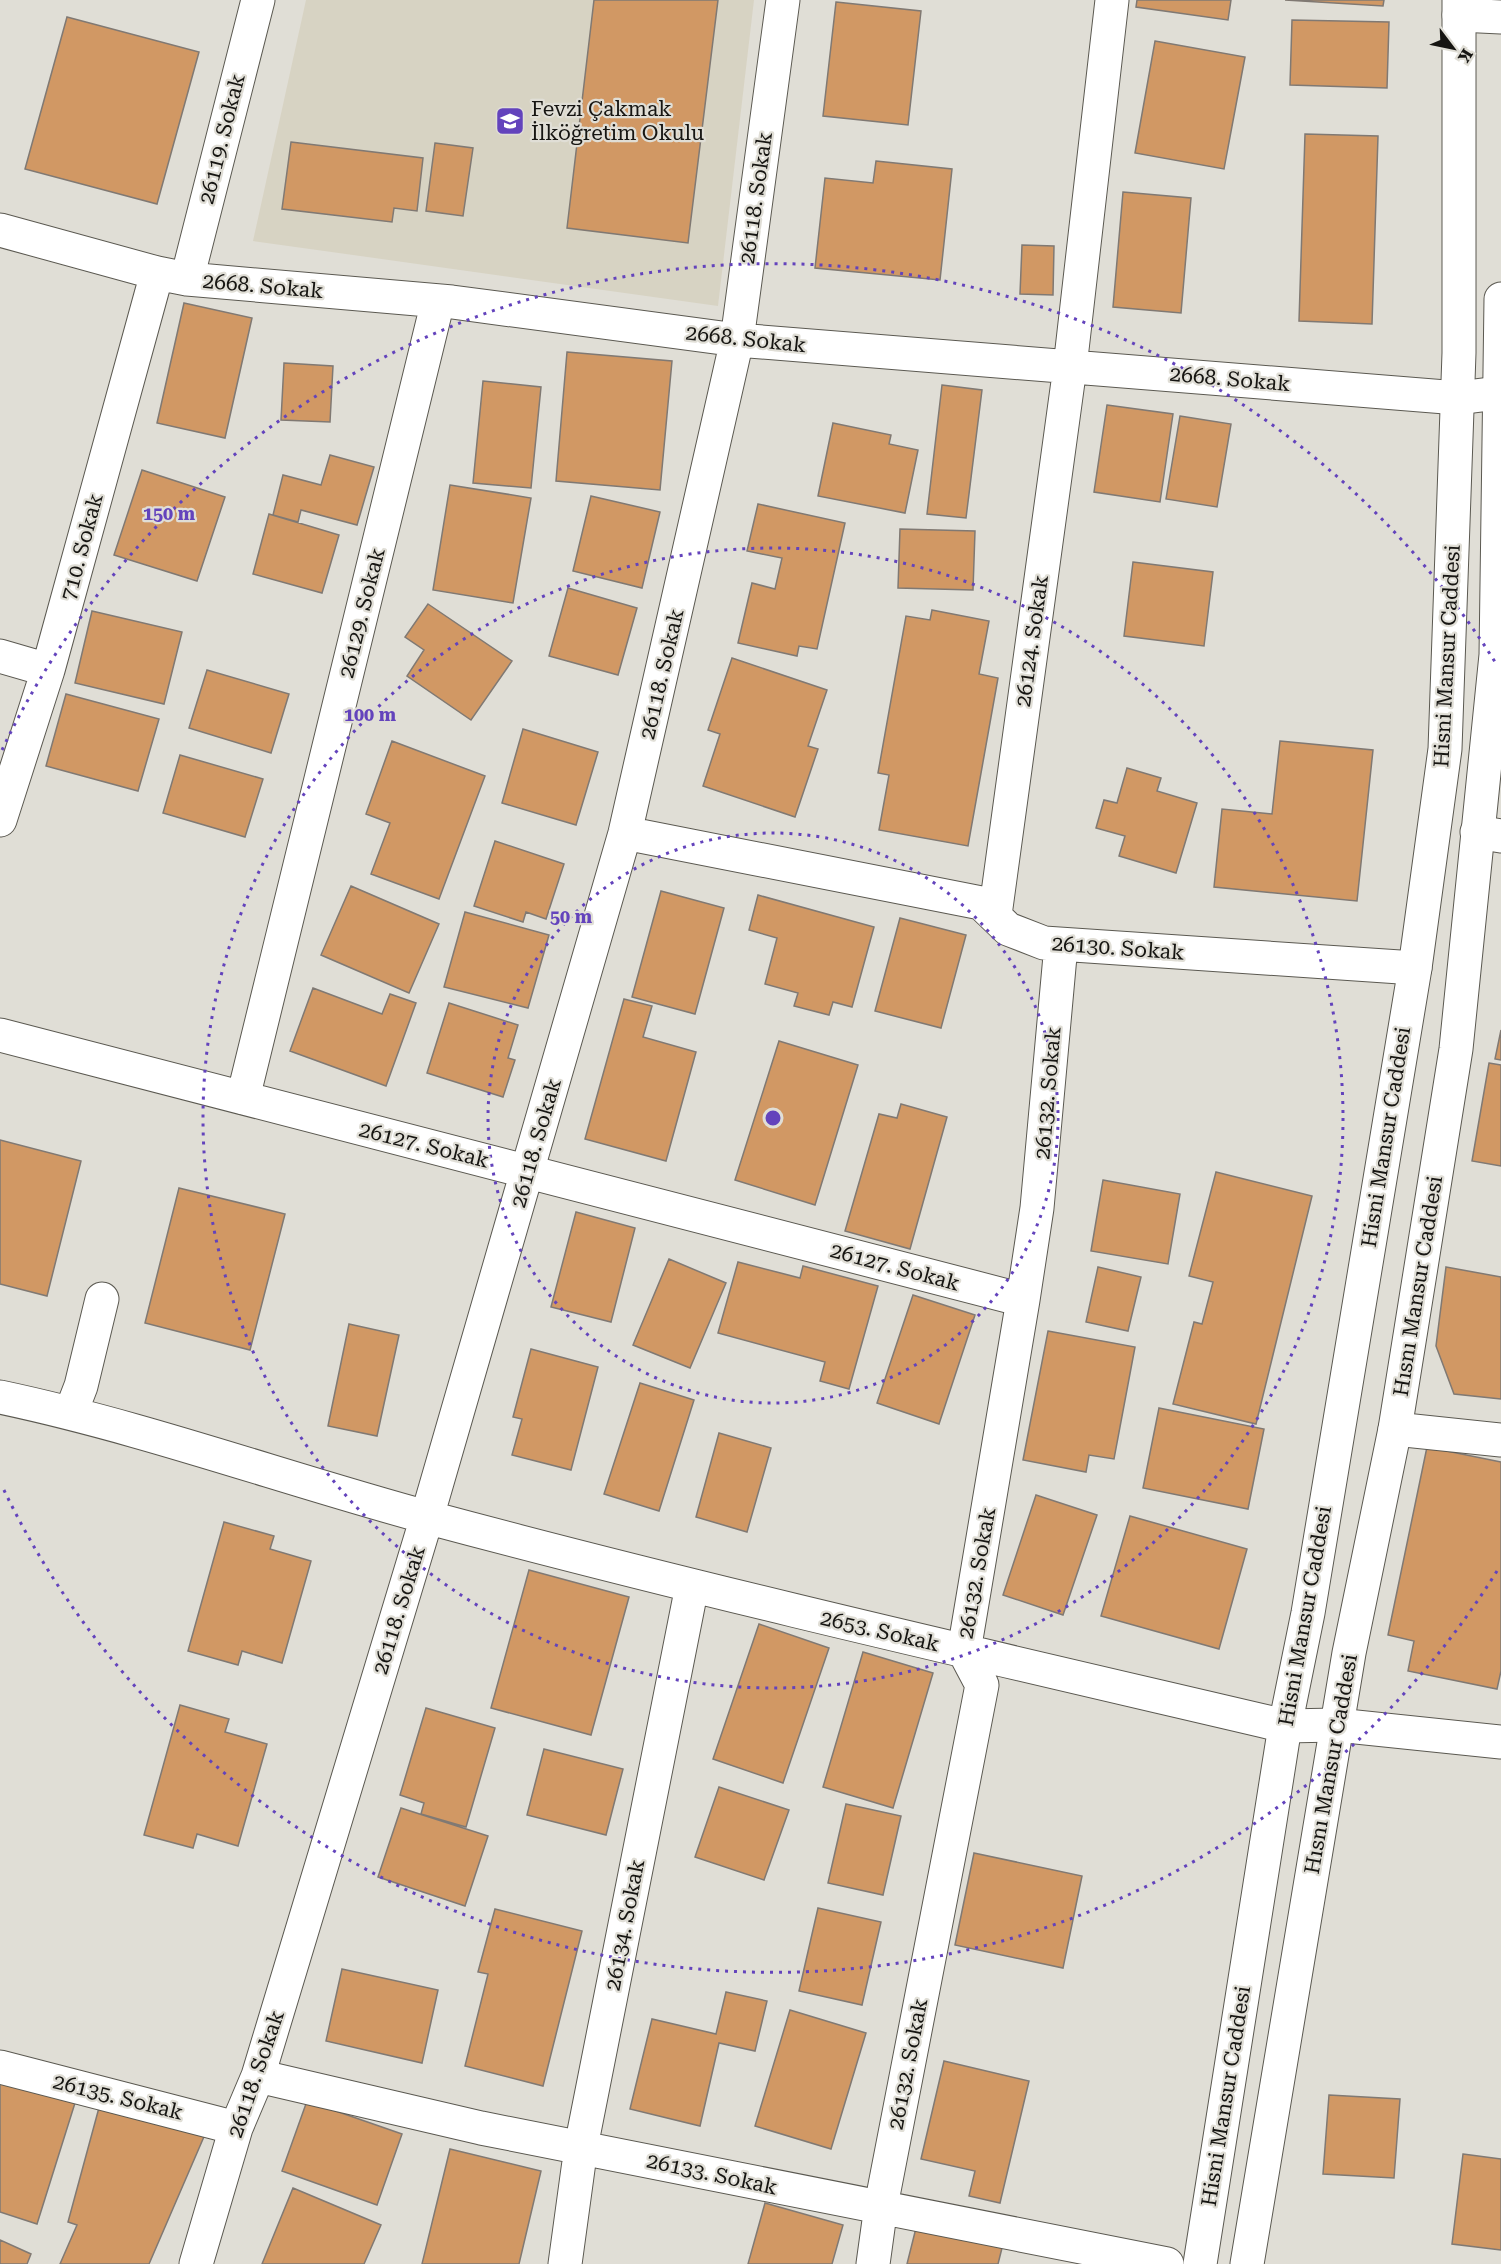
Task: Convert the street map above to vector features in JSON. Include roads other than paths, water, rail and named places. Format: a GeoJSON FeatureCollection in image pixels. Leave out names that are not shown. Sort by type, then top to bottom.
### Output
{"type":"FeatureCollection","features":[{"type":"Feature","properties":{"kind":"street","name":"26119. Sokak"},"geometry":{"type":"LineString","coordinates":[[172,276],[258,0]]}},
{"type":"Feature","properties":{"kind":"street","name":"26118. Sokak"},"geometry":{"type":"LineString","coordinates":[[196,2264],[236,2128],[258,2076],[427,1517],[626,833],[737,340],[783,0]]}},
{"type":"Feature","properties":{"kind":"street","name":"26124. Sokak"},"geometry":{"type":"LineString","coordinates":[[995,915],[1070,367],[1112,0]]}},
{"type":"Feature","properties":{"kind":"street"},"geometry":{"type":"LineString","coordinates":[[1459,8],[1501,17]]}},
{"type":"Feature","properties":{"kind":"street","name":"Hisni Mansur Caddesi"},"geometry":{"type":"LineString","coordinates":[[1200,2264],[1285,1726],[1308,1613],[1415,968],[1445,749],[1458,398],[1459,8]]}},
{"type":"Feature","properties":{"kind":"street","name":"2668. Sokak"},"geometry":{"type":"LineString","coordinates":[[0,230],[172,276],[438,302],[737,340],[1458,398],[1498,393]]}},
{"type":"Feature","properties":{"kind":"street","name":"710. Sokak"},"geometry":{"type":"LineString","coordinates":[[0,820],[172,276]]}},
{"type":"Feature","properties":{"kind":"street","name":"Hısnı Mansur Caddesi"},"geometry":{"type":"LineString","coordinates":[[1247,2264],[1349,1653],[1395,1429],[1489,834],[1496,655],[1501,299]]}},
{"type":"Feature","properties":{"kind":"street","name":"26129. Sokak"},"geometry":{"type":"LineString","coordinates":[[243,1098],[438,302]]}},
{"type":"Feature","properties":{"kind":"street"},"geometry":{"type":"LineString","coordinates":[[0,657],[48,670]]}},
{"type":"Feature","properties":{"kind":"street","name":"26130. Sokak"},"geometry":{"type":"LineString","coordinates":[[626,833],[981,903],[1008,929],[1044,943],[1415,968]]}},
{"type":"Feature","properties":{"kind":"street","name":"26132. Sokak"},"geometry":{"type":"LineString","coordinates":[[873,2264],[881,2206],[982,1685],[964,1651],[1037,1208],[1061,945]]}},
{"type":"Feature","properties":{"kind":"street","name":"26127. Sokak"},"geometry":{"type":"LineString","coordinates":[[0,1035],[1023,1300]]}},
{"type":"Feature","properties":{"kind":"street"},"geometry":{"type":"LineString","coordinates":[[71,1412],[81,1386],[102,1299]]}},
{"type":"Feature","properties":{"kind":"street","name":"2653. Sokak"},"geometry":{"type":"LineString","coordinates":[[0,1397],[71,1412],[427,1517],[692,1586],[1285,1726],[1337,1725],[1501,1742]]}},
{"type":"Feature","properties":{"kind":"street"},"geometry":{"type":"LineString","coordinates":[[1395,1429],[1501,1440]]}},
{"type":"Feature","properties":{"kind":"street","name":"26134. Sokak"},"geometry":{"type":"LineString","coordinates":[[565,2264],[581,2147],[692,1586]]}},
{"type":"Feature","properties":{"kind":"street","name":"26135. Sokak"},"geometry":{"type":"LineString","coordinates":[[0,2067],[236,2128]]}},
{"type":"Feature","properties":{"kind":"street","name":"26133. Sokak"},"geometry":{"type":"LineString","coordinates":[[258,2076],[481,2128],[1167,2264]]}},
{"type":"Feature","properties":{"kind":"place","name":"Fevzi Çakmak İlköğretim Okulu"},"geometry":{"type":"Point","coordinates":[510,121]}}]}
